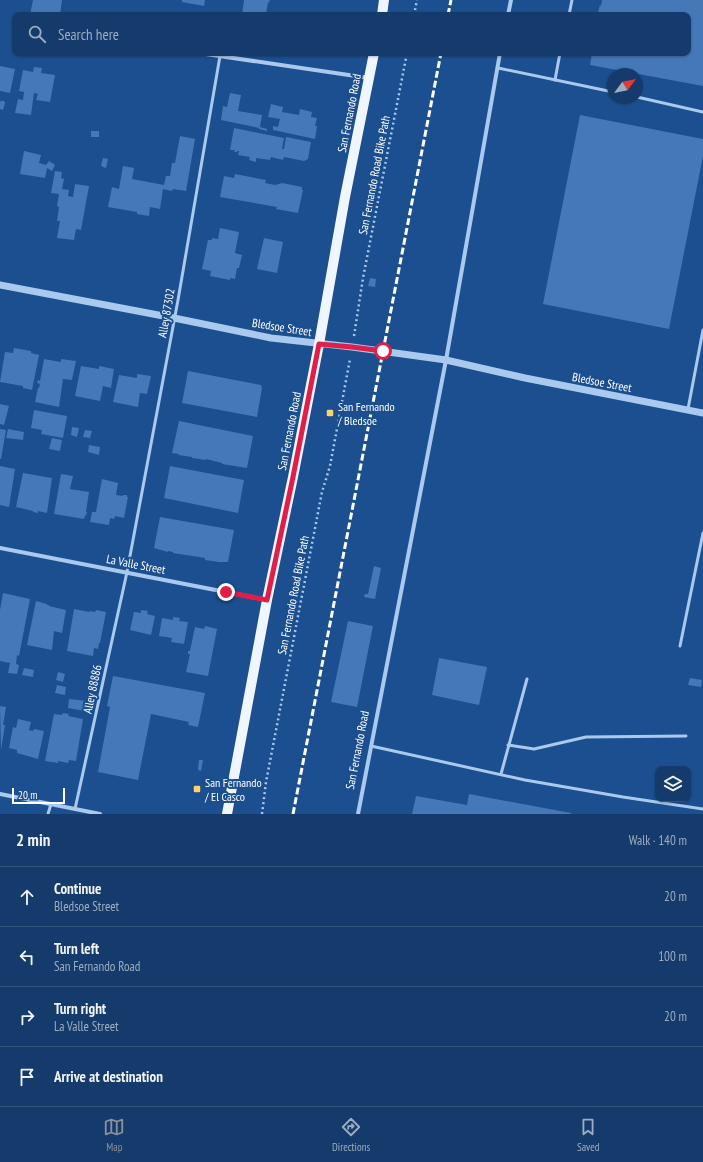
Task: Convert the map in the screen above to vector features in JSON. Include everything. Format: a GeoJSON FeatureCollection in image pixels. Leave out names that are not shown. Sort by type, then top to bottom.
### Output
{"type":"FeatureCollection","features":[{"type":"Feature","properties":{"kind":"main road"},"geometry":{"type":"LineString","coordinates":[[382,12],[384,0]]}},
{"type":"Feature","properties":{"kind":"main road","name":"San Fernando Road"},"geometry":{"type":"LineString","coordinates":[[227,814],[267,600],[293,477],[319,344],[345,197],[373,56]]}},
{"type":"Feature","properties":{"kind":"street"},"geometry":{"type":"LineString","coordinates":[[509,12],[511,0]]}},
{"type":"Feature","properties":{"kind":"street"},"geometry":{"type":"LineString","coordinates":[[220,56],[369,78]]}},
{"type":"Feature","properties":{"kind":"street","name":"San Fernando Road"},"geometry":{"type":"LineString","coordinates":[[358,814],[446,360],[500,56]]}},
{"type":"Feature","properties":{"kind":"street","name":"Bledsoe Street"},"geometry":{"type":"LineString","coordinates":[[0,286],[174,318],[271,338],[446,360],[525,378],[703,413]]}},
{"type":"Feature","properties":{"kind":"street","name":"La Valle Street"},"geometry":{"type":"LineString","coordinates":[[0,548],[267,600]]}},
{"type":"Feature","properties":{"kind":"street"},"geometry":{"type":"LineString","coordinates":[[0,794],[100,814]]}},
{"type":"Feature","properties":{"kind":"lane"},"geometry":{"type":"LineString","coordinates":[[570,12],[572,0]]}},
{"type":"Feature","properties":{"kind":"lane","name":"Alley 87302"},"geometry":{"type":"LineString","coordinates":[[127,572],[174,318],[220,56]]}},
{"type":"Feature","properties":{"kind":"lane"},"geometry":{"type":"LineString","coordinates":[[555,80],[559,56]]}},
{"type":"Feature","properties":{"kind":"lane"},"geometry":{"type":"LineString","coordinates":[[498,68],[607,91]]}},
{"type":"Feature","properties":{"kind":"lane"},"geometry":{"type":"LineString","coordinates":[[643,98],[703,112]]}},
{"type":"Feature","properties":{"kind":"lane"},"geometry":{"type":"LineString","coordinates":[[688,410],[703,330]]}},
{"type":"Feature","properties":{"kind":"lane"},"geometry":{"type":"LineString","coordinates":[[699,353],[703,354]]}},
{"type":"Feature","properties":{"kind":"lane"},"geometry":{"type":"LineString","coordinates":[[680,646],[703,533]]}},
{"type":"Feature","properties":{"kind":"lane","name":"Alley 88886"},"geometry":{"type":"LineString","coordinates":[[75,809],[127,572]]}},
{"type":"Feature","properties":{"kind":"lane"},"geometry":{"type":"LineString","coordinates":[[500,774],[527,679]]}},
{"type":"Feature","properties":{"kind":"lane"},"geometry":{"type":"LineString","coordinates":[[508,745],[534,749],[586,737],[686,736]]}},
{"type":"Feature","properties":{"kind":"lane"},"geometry":{"type":"LineString","coordinates":[[371,746],[525,780],[703,809]]}},
{"type":"Feature","properties":{"kind":"lane"},"geometry":{"type":"LineString","coordinates":[[48,814],[51,804]]}},
{"type":"Feature","properties":{"kind":"path"},"geometry":{"type":"LineString","coordinates":[[415,12],[417,0]]}},
{"type":"Feature","properties":{"kind":"path","name":"San Fernando Road Bike Path"},"geometry":{"type":"LineString","coordinates":[[360,300],[406,56]]}},
{"type":"Feature","properties":{"kind":"path","name":"San Fernando Road Bike Path"},"geometry":{"type":"LineString","coordinates":[[262,814],[266,782],[322,492],[332,458],[346,380]]}},
{"type":"Feature","properties":{"kind":"building"},"geometry":{"type":"Polygon","coordinates":[[[33,0],[62,0],[60,12],[31,12],[33,0]]]}},
{"type":"Feature","properties":{"kind":"building"},"geometry":{"type":"Polygon","coordinates":[[[182,0],[205,0],[204,6],[182,2],[182,0]]]}},
{"type":"Feature","properties":{"kind":"building"},"geometry":{"type":"Polygon","coordinates":[[[244,0],[270,0],[269,3],[268,2],[266,12],[242,12],[244,0]]]}},
{"type":"Feature","properties":{"kind":"building"},"geometry":{"type":"Polygon","coordinates":[[[602,0],[703,0],[703,86],[643,75],[643,68],[607,68],[590,65],[592,56],[691,56],[691,12],[598,12],[600,5],[601,6],[602,0]]]}},
{"type":"Feature","properties":{"kind":"building"},"geometry":{"type":"Polygon","coordinates":[[[0,66],[15,69],[10,93],[0,91],[0,66]]]}},
{"type":"Feature","properties":{"kind":"building"},"geometry":{"type":"Polygon","coordinates":[[[34,67],[42,68],[41,73],[55,75],[50,102],[36,100],[38,94],[34,93],[31,115],[15,113],[18,99],[23,100],[24,92],[19,91],[23,70],[33,72],[34,67]]]}},
{"type":"Feature","properties":{"kind":"building"},"geometry":{"type":"Polygon","coordinates":[[[230,93],[241,95],[238,111],[262,115],[260,127],[267,129],[267,131],[221,120],[223,106],[227,107],[230,93]]]}},
{"type":"Feature","properties":{"kind":"building"},"geometry":{"type":"Polygon","coordinates":[[[1,101],[4,101],[5,103],[3,110],[0,109],[1,101]]]}},
{"type":"Feature","properties":{"kind":"building"},"geometry":{"type":"Polygon","coordinates":[[[271,104],[283,107],[282,112],[299,115],[300,109],[312,112],[311,117],[317,118],[315,126],[317,126],[315,139],[273,130],[273,126],[278,127],[280,119],[268,117],[271,104]]]}},
{"type":"Feature","properties":{"kind":"building"},"geometry":{"type":"Polygon","coordinates":[[[580,115],[703,139],[703,156],[669,329],[543,304],[580,115]]]}},
{"type":"Feature","properties":{"kind":"building"},"geometry":{"type":"Polygon","coordinates":[[[234,128],[284,138],[282,149],[284,149],[286,137],[311,142],[308,159],[304,161],[284,157],[283,160],[271,157],[270,160],[256,158],[256,162],[249,160],[250,157],[238,155],[239,151],[234,152],[235,150],[230,150],[234,128]]]}},
{"type":"Feature","properties":{"kind":"building"},"geometry":{"type":"Polygon","coordinates":[[[91,131],[99,131],[99,137],[91,137],[91,131]]]}},
{"type":"Feature","properties":{"kind":"building"},"geometry":{"type":"Polygon","coordinates":[[[180,136],[195,139],[186,191],[173,189],[172,191],[163,189],[160,209],[150,207],[149,216],[137,214],[137,212],[108,207],[112,187],[119,189],[123,166],[134,168],[132,179],[164,185],[166,176],[170,176],[172,163],[175,163],[180,136]]]}},
{"type":"Feature","properties":{"kind":"building"},"geometry":{"type":"Polygon","coordinates":[[[24,151],[41,155],[39,163],[46,165],[49,161],[55,165],[52,171],[47,168],[45,178],[20,174],[24,151]]]}},
{"type":"Feature","properties":{"kind":"building"},"geometry":{"type":"Polygon","coordinates":[[[103,158],[108,159],[106,168],[101,166],[103,158]]]}},
{"type":"Feature","properties":{"kind":"building"},"geometry":{"type":"Polygon","coordinates":[[[55,171],[62,172],[61,178],[64,179],[62,189],[69,190],[68,196],[73,197],[75,184],[89,186],[81,230],[76,229],[74,240],[57,238],[60,221],[57,221],[59,194],[51,193],[55,171]]]}},
{"type":"Feature","properties":{"kind":"building"},"geometry":{"type":"Polygon","coordinates":[[[235,174],[266,180],[265,183],[275,185],[282,183],[302,187],[303,190],[298,213],[276,209],[277,207],[220,197],[224,176],[234,178],[235,174]]]}},
{"type":"Feature","properties":{"kind":"building"},"geometry":{"type":"Polygon","coordinates":[[[220,228],[239,232],[235,253],[242,255],[235,279],[230,278],[230,280],[210,276],[211,271],[202,269],[208,240],[212,240],[212,238],[218,239],[220,228]]]}},
{"type":"Feature","properties":{"kind":"building"},"geometry":{"type":"Polygon","coordinates":[[[264,238],[283,242],[277,273],[257,269],[264,238]]]}},
{"type":"Feature","properties":{"kind":"building"},"geometry":{"type":"Polygon","coordinates":[[[370,278],[376,279],[375,287],[368,286],[370,278]]]}},
{"type":"Feature","properties":{"kind":"building"},"geometry":{"type":"Polygon","coordinates":[[[14,348],[31,351],[31,353],[39,355],[32,390],[23,388],[23,386],[0,382],[5,352],[13,353],[14,348]]]}},
{"type":"Feature","properties":{"kind":"building"},"geometry":{"type":"Polygon","coordinates":[[[44,359],[61,362],[61,359],[76,361],[72,380],[63,379],[59,407],[35,402],[40,384],[37,383],[38,380],[40,381],[44,359]]]}},
{"type":"Feature","properties":{"kind":"building"},"geometry":{"type":"Polygon","coordinates":[[[81,366],[99,369],[99,366],[114,369],[111,388],[103,386],[100,401],[75,396],[81,366]]]}},
{"type":"Feature","properties":{"kind":"building"},"geometry":{"type":"Polygon","coordinates":[[[188,371],[261,385],[262,388],[257,417],[182,403],[188,371]]]}},
{"type":"Feature","properties":{"kind":"building"},"geometry":{"type":"Polygon","coordinates":[[[137,374],[151,376],[147,394],[140,393],[138,407],[113,402],[119,375],[137,378],[137,374]]]}},
{"type":"Feature","properties":{"kind":"building"},"geometry":{"type":"Polygon","coordinates":[[[0,404],[9,406],[4,425],[0,424],[0,404]]]}},
{"type":"Feature","properties":{"kind":"building"},"geometry":{"type":"Polygon","coordinates":[[[34,410],[67,416],[63,438],[41,434],[42,430],[31,428],[34,410]]]}},
{"type":"Feature","properties":{"kind":"building"},"geometry":{"type":"Polygon","coordinates":[[[179,421],[253,436],[247,468],[172,453],[179,421]]]}},
{"type":"Feature","properties":{"kind":"building"},"geometry":{"type":"Polygon","coordinates":[[[72,427],[79,428],[77,437],[71,435],[72,427]]]}},
{"type":"Feature","properties":{"kind":"building"},"geometry":{"type":"Polygon","coordinates":[[[0,429],[6,430],[1,459],[0,459],[0,429]]]}},
{"type":"Feature","properties":{"kind":"building"},"geometry":{"type":"Polygon","coordinates":[[[8,429],[24,432],[23,440],[6,438],[8,429]]]}},
{"type":"Feature","properties":{"kind":"building"},"geometry":{"type":"Polygon","coordinates":[[[85,430],[92,431],[90,438],[83,437],[85,430]]]}},
{"type":"Feature","properties":{"kind":"building"},"geometry":{"type":"Polygon","coordinates":[[[52,438],[62,440],[60,451],[49,449],[52,438]]]}},
{"type":"Feature","properties":{"kind":"building"},"geometry":{"type":"Polygon","coordinates":[[[89,445],[100,447],[99,455],[88,452],[89,445]]]}},
{"type":"Feature","properties":{"kind":"building"},"geometry":{"type":"Polygon","coordinates":[[[0,466],[15,469],[9,507],[0,505],[0,466]]]}},
{"type":"Feature","properties":{"kind":"building"},"geometry":{"type":"Polygon","coordinates":[[[170,466],[244,480],[238,513],[164,498],[170,466]]]}},
{"type":"Feature","properties":{"kind":"building"},"geometry":{"type":"Polygon","coordinates":[[[23,473],[52,478],[47,513],[38,511],[38,513],[16,507],[23,473]]]}},
{"type":"Feature","properties":{"kind":"building"},"geometry":{"type":"Polygon","coordinates":[[[61,474],[73,476],[70,489],[89,492],[87,512],[84,519],[54,514],[61,474]]]}},
{"type":"Feature","properties":{"kind":"building"},"geometry":{"type":"Polygon","coordinates":[[[102,479],[118,483],[116,495],[127,495],[128,497],[124,518],[115,516],[114,519],[110,518],[109,525],[90,522],[92,512],[96,512],[102,479]]]}},
{"type":"Feature","properties":{"kind":"building"},"geometry":{"type":"Polygon","coordinates":[[[160,517],[234,530],[228,562],[205,560],[205,558],[173,553],[154,548],[160,517]]]}},
{"type":"Feature","properties":{"kind":"building"},"geometry":{"type":"Polygon","coordinates":[[[374,566],[381,568],[375,599],[364,597],[365,594],[368,594],[374,566]]]}},
{"type":"Feature","properties":{"kind":"building"},"geometry":{"type":"Polygon","coordinates":[[[3,593],[30,599],[19,656],[17,655],[16,664],[19,665],[17,674],[8,673],[10,663],[0,661],[0,610],[3,593]]]}},
{"type":"Feature","properties":{"kind":"building"},"geometry":{"type":"Polygon","coordinates":[[[36,601],[66,610],[62,633],[54,631],[52,650],[27,645],[36,601]]]}},
{"type":"Feature","properties":{"kind":"building"},"geometry":{"type":"Polygon","coordinates":[[[74,609],[90,612],[95,612],[96,610],[106,612],[100,643],[98,649],[94,648],[93,656],[67,651],[74,609]]]}},
{"type":"Feature","properties":{"kind":"building"},"geometry":{"type":"Polygon","coordinates":[[[141,610],[148,611],[147,614],[155,616],[151,635],[130,630],[134,612],[141,613],[141,610]]]}},
{"type":"Feature","properties":{"kind":"building"},"geometry":{"type":"Polygon","coordinates":[[[173,617],[180,618],[179,621],[188,622],[184,644],[171,642],[172,638],[159,636],[162,618],[173,620],[173,617]]]}},
{"type":"Feature","properties":{"kind":"building"},"geometry":{"type":"Polygon","coordinates":[[[348,621],[373,626],[357,707],[331,702],[348,621]]]}},
{"type":"Feature","properties":{"kind":"building"},"geometry":{"type":"Polygon","coordinates":[[[205,626],[217,629],[208,676],[186,672],[190,654],[188,654],[188,651],[190,651],[195,627],[204,629],[205,626]]]}},
{"type":"Feature","properties":{"kind":"building"},"geometry":{"type":"Polygon","coordinates":[[[439,658],[487,667],[479,705],[432,695],[439,658]]]}},
{"type":"Feature","properties":{"kind":"building"},"geometry":{"type":"Polygon","coordinates":[[[24,668],[34,670],[33,677],[22,675],[24,668]]]}},
{"type":"Feature","properties":{"kind":"building"},"geometry":{"type":"Polygon","coordinates":[[[58,672],[65,674],[63,682],[56,680],[58,672]]]}},
{"type":"Feature","properties":{"kind":"building"},"geometry":{"type":"Polygon","coordinates":[[[113,676],[205,693],[198,727],[188,725],[189,722],[151,714],[138,780],[98,772],[110,707],[107,706],[113,676]]]}},
{"type":"Feature","properties":{"kind":"building"},"geometry":{"type":"Polygon","coordinates":[[[690,678],[702,680],[701,687],[688,685],[690,678]]]}},
{"type":"Feature","properties":{"kind":"building"},"geometry":{"type":"Polygon","coordinates":[[[57,685],[66,687],[65,695],[55,693],[57,685]]]}},
{"type":"Feature","properties":{"kind":"building"},"geometry":{"type":"Polygon","coordinates":[[[69,699],[87,701],[85,711],[68,708],[69,699]]]}},
{"type":"Feature","properties":{"kind":"building"},"geometry":{"type":"Polygon","coordinates":[[[0,706],[6,707],[1,750],[0,706]]]}},
{"type":"Feature","properties":{"kind":"building"},"geometry":{"type":"Polygon","coordinates":[[[63,713],[69,714],[68,716],[83,719],[76,761],[69,760],[68,763],[58,761],[58,763],[45,761],[54,714],[62,715],[63,713]]]}},
{"type":"Feature","properties":{"kind":"building"},"geometry":{"type":"Polygon","coordinates":[[[18,719],[31,722],[29,730],[33,731],[34,729],[44,731],[38,759],[17,753],[17,750],[9,748],[13,727],[16,728],[18,719]]]}},
{"type":"Feature","properties":{"kind":"building"},"geometry":{"type":"Polygon","coordinates":[[[199,760],[203,760],[201,771],[198,770],[199,760]]]}},
{"type":"Feature","properties":{"kind":"building"},"geometry":{"type":"Polygon","coordinates":[[[469,794],[571,814],[412,814],[416,796],[467,805],[469,794]]]}},
{"type":"Feature","properties":{"kind":"railway"},"geometry":{"type":"LineString","coordinates":[[449,12],[451,0]]}},
{"type":"Feature","properties":{"kind":"railway"},"geometry":{"type":"LineString","coordinates":[[293,814],[440,56]]}},
{"type":"Feature","properties":{"kind":"place","name":"San Fernando / Bledsoe"},"geometry":{"type":"Point","coordinates":[330,413]}},
{"type":"Feature","properties":{"kind":"place","name":"San Fernando / El Casco"},"geometry":{"type":"Point","coordinates":[197,789]}},
{"type":"Feature","properties":{"kind":"route"},"geometry":{"type":"LineString","coordinates":[[226,592],[267,600],[319,344],[383,351]]}}]}
